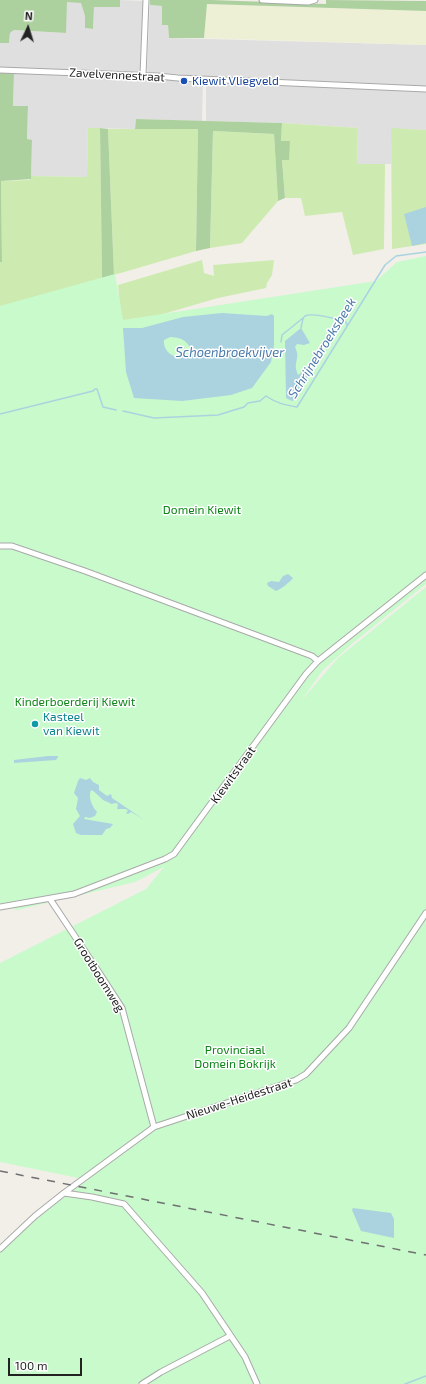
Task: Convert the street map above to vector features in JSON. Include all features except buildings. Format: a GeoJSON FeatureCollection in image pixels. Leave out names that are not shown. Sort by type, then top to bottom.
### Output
{"type":"FeatureCollection","features":[{"type":"Feature","properties":{"kind":"street"},"geometry":{"type":"LineString","coordinates":[[143,75],[146,0]]}},
{"type":"Feature","properties":{"kind":"street"},"geometry":{"type":"LineString","coordinates":[[262,0],[308,2],[315,0]]}},
{"type":"Feature","properties":{"kind":"street","name":"Zavelvennestraat"},"geometry":{"type":"LineString","coordinates":[[0,70],[143,75],[184,79],[426,89]]}},
{"type":"Feature","properties":{"kind":"street"},"geometry":{"type":"LineString","coordinates":[[0,546],[12,546],[85,571],[312,656],[318,661]]}},
{"type":"Feature","properties":{"kind":"street","name":"Kiewitstraat"},"geometry":{"type":"LineString","coordinates":[[0,907],[74,894],[165,859],[174,854],[318,661],[426,575]]}},
{"type":"Feature","properties":{"kind":"street","name":"Grootboomweg"},"geometry":{"type":"LineString","coordinates":[[50,899],[122,1008],[154,1126]]}},
{"type":"Feature","properties":{"kind":"street","name":"Nieuwe-Heidestraat"},"geometry":{"type":"LineString","coordinates":[[0,1249],[35,1216],[154,1126],[296,1080],[306,1074],[349,1028],[426,913]]}},
{"type":"Feature","properties":{"kind":"street"},"geometry":{"type":"LineString","coordinates":[[64,1193],[124,1204],[202,1293],[245,1357],[257,1384]]}},
{"type":"Feature","properties":{"kind":"street"},"geometry":{"type":"LineString","coordinates":[[142,1384],[161,1372],[230,1336]]}},
{"type":"Feature","properties":{"kind":"shaded area"},"geometry":{"type":"Polygon","coordinates":[[[120,0],[143,1],[141,69],[138,72],[94,72],[0,67],[0,43],[9,43],[10,33],[14,30],[66,33],[66,2],[81,3],[85,16],[85,28],[93,29],[94,6],[120,7],[120,0]]]}},
{"type":"Feature","properties":{"kind":"shaded area"},"geometry":{"type":"Polygon","coordinates":[[[150,5],[162,6],[162,25],[168,25],[169,38],[426,45],[426,86],[148,72],[150,5]]]}},
{"type":"Feature","properties":{"kind":"shaded area"},"geometry":{"type":"Polygon","coordinates":[[[14,73],[87,77],[146,77],[203,81],[202,121],[136,119],[135,129],[88,128],[87,177],[31,176],[32,140],[27,140],[28,106],[13,106],[14,73]]]}},
{"type":"Feature","properties":{"kind":"shaded area"},"geometry":{"type":"Polygon","coordinates":[[[207,83],[426,92],[426,130],[391,129],[391,164],[357,164],[358,128],[282,123],[206,121],[206,87],[207,83]]]}},
{"type":"Feature","properties":{"kind":"green space"},"geometry":{"type":"Polygon","coordinates":[[[0,0],[120,0],[120,7],[94,7],[93,29],[85,28],[85,16],[81,3],[67,2],[66,33],[14,30],[10,33],[9,43],[0,43],[0,0]]]}},
{"type":"Feature","properties":{"kind":"green space"},"geometry":{"type":"Polygon","coordinates":[[[150,0],[212,0],[326,4],[326,0],[426,1],[426,11],[207,4],[204,38],[169,38],[168,25],[162,25],[162,6],[150,5],[150,0]]]}},
{"type":"Feature","properties":{"kind":"green space"},"geometry":{"type":"Polygon","coordinates":[[[207,4],[426,11],[426,45],[204,38],[207,4]]]}},
{"type":"Feature","properties":{"kind":"green space"},"geometry":{"type":"Polygon","coordinates":[[[0,72],[14,73],[13,106],[28,106],[27,139],[32,140],[31,179],[1,181],[2,262],[0,262],[0,72]]]}},
{"type":"Feature","properties":{"kind":"green space"},"geometry":{"type":"Polygon","coordinates":[[[136,119],[282,123],[281,141],[290,141],[289,160],[282,160],[285,198],[278,201],[274,134],[213,131],[210,248],[196,251],[198,129],[135,129],[136,119]]]}},
{"type":"Feature","properties":{"kind":"green space"},"geometry":{"type":"Polygon","coordinates":[[[282,123],[358,128],[357,164],[385,164],[384,249],[353,255],[342,212],[305,216],[301,198],[285,198],[282,160],[290,142],[281,141],[282,123]]]}},
{"type":"Feature","properties":{"kind":"green space"},"geometry":{"type":"Polygon","coordinates":[[[88,128],[100,128],[102,278],[0,308],[0,262],[2,261],[1,181],[30,180],[31,176],[87,177],[88,128]]]}},
{"type":"Feature","properties":{"kind":"green space"},"geometry":{"type":"Polygon","coordinates":[[[100,128],[108,129],[114,275],[102,278],[100,128]]]}},
{"type":"Feature","properties":{"kind":"green space"},"geometry":{"type":"Polygon","coordinates":[[[391,128],[426,130],[426,244],[392,249],[391,128]]]}},
{"type":"Feature","properties":{"kind":"green space"},"geometry":{"type":"Polygon","coordinates":[[[108,129],[198,129],[196,251],[114,275],[108,129]]]}},
{"type":"Feature","properties":{"kind":"green space"},"geometry":{"type":"Polygon","coordinates":[[[213,131],[274,134],[278,201],[242,243],[210,248],[213,131]]]}},
{"type":"Feature","properties":{"kind":"green space"},"geometry":{"type":"Polygon","coordinates":[[[426,256],[426,584],[353,643],[323,670],[301,701],[338,658],[426,587],[426,1384],[0,1384],[0,1244],[88,1180],[0,1162],[0,963],[146,889],[164,867],[135,882],[17,910],[0,905],[0,306],[115,274],[123,320],[376,281],[397,262],[426,256]]]}},
{"type":"Feature","properties":{"kind":"green space"},"geometry":{"type":"Polygon","coordinates":[[[202,260],[204,273],[214,276],[213,265],[274,260],[272,275],[266,288],[218,298],[122,326],[118,285],[202,260]]]}},
{"type":"Feature","properties":{"kind":"water"},"geometry":{"type":"Polygon","coordinates":[[[426,207],[426,243],[412,246],[404,214],[426,207]]]}},
{"type":"Feature","properties":{"kind":"water","name":"Schoenbroekvijver"},"geometry":{"type":"Polygon","coordinates":[[[222,313],[267,316],[272,314],[274,316],[274,345],[271,362],[252,388],[231,395],[182,401],[134,398],[126,372],[123,328],[142,328],[183,317],[222,313]],[[174,337],[164,340],[166,350],[174,356],[184,357],[191,350],[183,340],[174,337]]]}},
{"type":"Feature","properties":{"kind":"water"},"geometry":{"type":"Polygon","coordinates":[[[301,328],[310,343],[304,345],[297,344],[295,347],[297,354],[296,368],[298,375],[308,368],[310,373],[296,399],[292,401],[286,398],[285,341],[301,328]]]}},
{"type":"Feature","properties":{"kind":"water"},"geometry":{"type":"Polygon","coordinates":[[[288,574],[293,578],[280,589],[276,591],[268,586],[267,583],[271,581],[279,582],[283,576],[288,574]]]}},
{"type":"Feature","properties":{"kind":"water"},"geometry":{"type":"Polygon","coordinates":[[[48,756],[58,757],[56,760],[14,763],[14,760],[48,756]]]}},
{"type":"Feature","properties":{"kind":"water"},"geometry":{"type":"Polygon","coordinates":[[[80,778],[86,780],[90,778],[93,782],[99,785],[99,790],[107,796],[111,794],[112,798],[143,819],[131,812],[128,814],[126,813],[128,811],[126,809],[117,809],[118,804],[111,804],[104,801],[91,790],[91,802],[97,812],[95,816],[90,818],[85,817],[84,819],[113,824],[110,828],[106,829],[102,835],[81,835],[76,833],[73,824],[80,816],[76,809],[78,798],[74,793],[80,778]]]}},
{"type":"Feature","properties":{"kind":"water"},"geometry":{"type":"Polygon","coordinates":[[[353,1208],[391,1213],[394,1219],[394,1238],[361,1231],[352,1210],[353,1208]]]}},
{"type":"Feature","properties":{"kind":"waterway","name":"Schrijnebroeksbeek"},"geometry":{"type":"LineString","coordinates":[[123,411],[154,418],[218,415],[244,407],[248,403],[260,401],[266,396],[281,403],[297,407],[385,265],[396,256],[426,252]]}},
{"type":"Feature","properties":{"kind":"waterway"},"geometry":{"type":"LineString","coordinates":[[301,328],[303,318],[308,315],[324,316],[344,321],[347,325]]}},
{"type":"Feature","properties":{"kind":"waterway"},"geometry":{"type":"LineString","coordinates":[[281,342],[282,335],[303,318]]}},
{"type":"Feature","properties":{"kind":"waterway","name":"Schrijnebroeksbeek"},"geometry":{"type":"LineString","coordinates":[[0,414],[93,391],[95,389],[97,389],[103,407],[116,410]]}},
{"type":"Feature","properties":{"kind":"waterway"},"geometry":{"type":"LineString","coordinates":[[405,1384],[426,1376]]}},
{"type":"Feature","properties":{"kind":"railway"},"geometry":{"type":"LineString","coordinates":[[0,1171],[426,1255]]}},
{"type":"Feature","properties":{"kind":"place","name":"Kiewit Vliegveld"},"geometry":{"type":"Point","coordinates":[184,81]}},
{"type":"Feature","properties":{"kind":"place","name":"Kasteel van Kiewit"},"geometry":{"type":"Point","coordinates":[35,724]}},
{"type":"Feature","properties":{"kind":"park label","name":"Domein Kiewit"},"geometry":{"type":"Point","coordinates":[202,510]}},
{"type":"Feature","properties":{"kind":"park label","name":"Kinderboerderij Kiewit"},"geometry":{"type":"Point","coordinates":[75,702]}},
{"type":"Feature","properties":{"kind":"park label","name":"Provinciaal Domein Bokrijk"},"geometry":{"type":"Point","coordinates":[235,1057]}}]}
